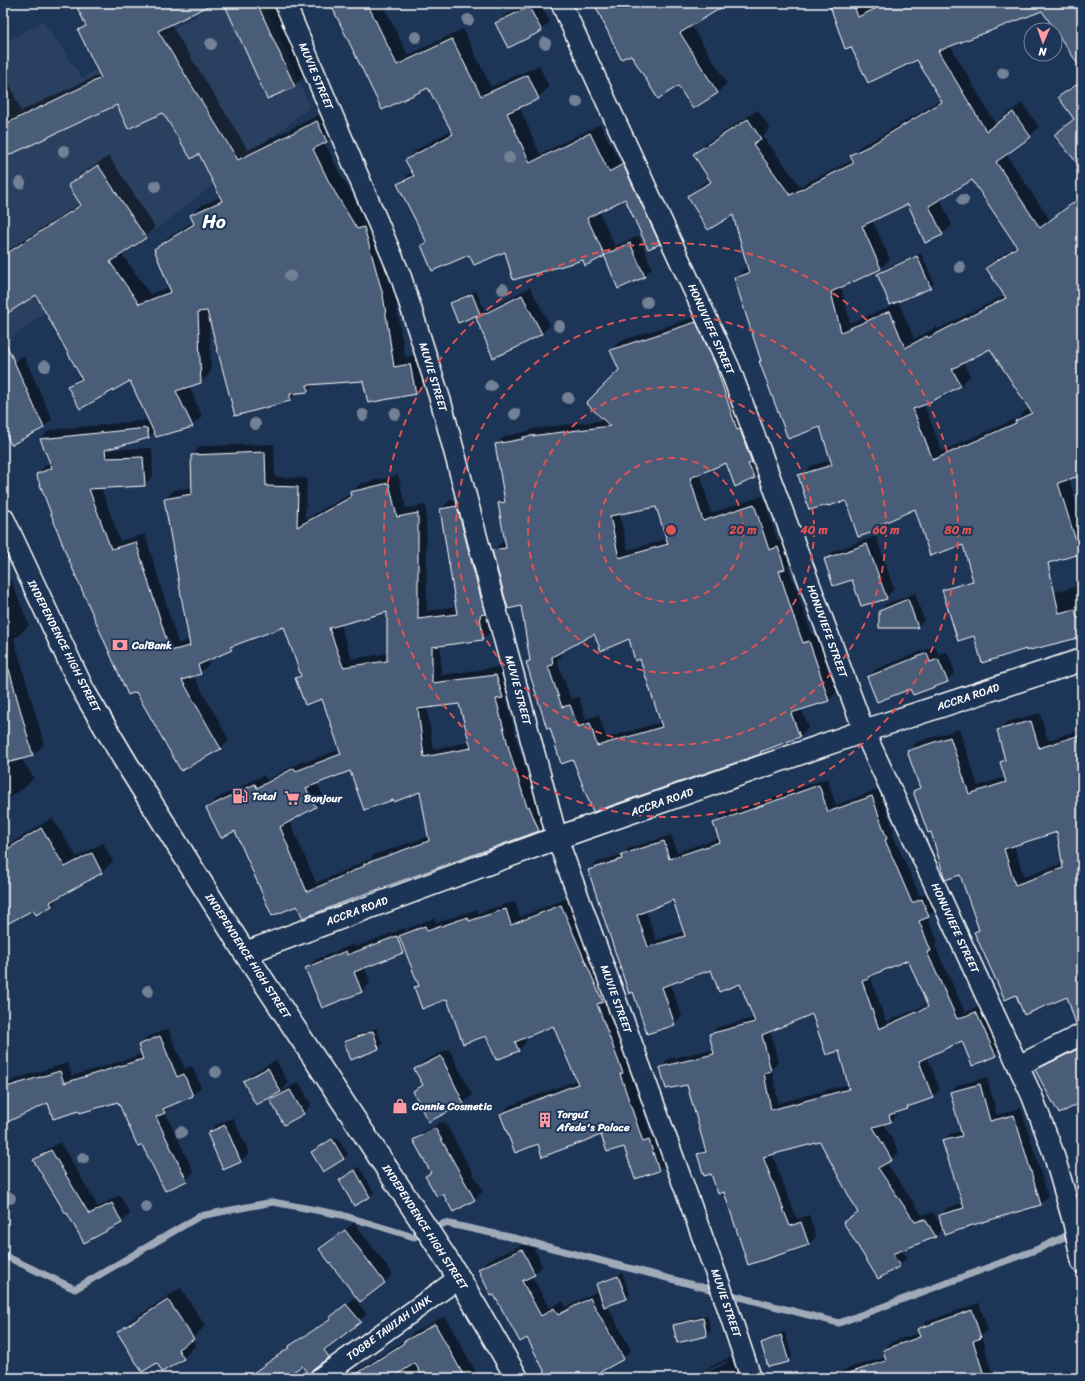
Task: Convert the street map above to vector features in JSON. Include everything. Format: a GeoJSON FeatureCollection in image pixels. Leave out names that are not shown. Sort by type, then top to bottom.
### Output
{"type":"FeatureCollection","features":[{"type":"Feature","properties":{"kind":"main road","name":"INDEPENDENCE HIGH STREET"},"geometry":{"type":"LineString","coordinates":[[3,519],[84,690],[127,764],[245,953],[459,1278],[517,1378]]}},
{"type":"Feature","properties":{"kind":"main road","name":"ACCRA ROAD"},"geometry":{"type":"LineString","coordinates":[[245,953],[557,838],[864,731],[1082,660]]}},
{"type":"Feature","properties":{"kind":"street","name":"MUVIE STREET"},"geometry":{"type":"LineString","coordinates":[[286,3],[401,277],[441,402],[557,838],[723,1295],[751,1378]]}},
{"type":"Feature","properties":{"kind":"street","name":"HONUVIEFE STREET"},"geometry":{"type":"LineString","coordinates":[[560,3],[730,369],[864,731],[1032,1096],[1053,1152],[1073,1221],[1082,1263]]}},
{"type":"Feature","properties":{"kind":"street"},"geometry":{"type":"LineString","coordinates":[[1018,1066],[1082,1034]]}},
{"type":"Feature","properties":{"kind":"street","name":"TOGBE TAWIAH LINK"},"geometry":{"type":"LineString","coordinates":[[320,1378],[459,1278]]}},
{"type":"Feature","properties":{"kind":"shaded area"},"geometry":{"type":"Polygon","coordinates":[[[211,3],[264,3],[310,107],[162,225],[3,344],[3,44],[43,21],[82,78],[193,18],[211,3]]]}},
{"type":"Feature","properties":{"kind":"building"},"geometry":{"type":"Polygon","coordinates":[[[75,3],[214,3],[158,31],[238,160],[317,121],[327,142],[313,149],[330,184],[357,229],[364,227],[383,295],[394,367],[410,364],[416,394],[368,403],[363,381],[307,385],[308,392],[290,394],[290,401],[235,416],[207,311],[198,312],[201,383],[176,391],[193,427],[156,437],[130,381],[80,409],[67,386],[82,379],[36,295],[3,316],[3,256],[81,205],[68,185],[98,165],[146,238],[110,262],[139,304],[171,292],[154,249],[194,224],[190,215],[222,201],[199,154],[191,159],[163,113],[128,129],[117,105],[3,158],[3,125],[101,78],[78,30],[86,26],[75,3]]]}},
{"type":"Feature","properties":{"kind":"building"},"geometry":{"type":"Polygon","coordinates":[[[224,3],[257,3],[295,87],[267,99],[224,3]]]}},
{"type":"Feature","properties":{"kind":"building"},"geometry":{"type":"Polygon","coordinates":[[[330,3],[367,3],[397,65],[452,39],[481,96],[528,75],[539,99],[507,113],[530,163],[590,133],[609,172],[623,164],[660,244],[648,249],[625,199],[587,218],[605,256],[585,266],[583,260],[513,280],[505,252],[474,265],[469,255],[432,271],[421,245],[427,243],[397,184],[414,176],[405,160],[453,134],[428,88],[382,110],[330,3]]]}},
{"type":"Feature","properties":{"kind":"building"},"geometry":{"type":"Polygon","coordinates":[[[594,3],[729,3],[680,33],[718,93],[693,109],[678,86],[658,99],[631,55],[621,59],[594,3]]]}},
{"type":"Feature","properties":{"kind":"building"},"geometry":{"type":"Polygon","coordinates":[[[829,3],[853,3],[858,17],[887,3],[1082,3],[1082,70],[1063,42],[1063,22],[1049,22],[1042,11],[938,51],[986,131],[1013,112],[1031,137],[996,162],[1040,228],[1082,196],[1082,475],[1058,483],[1080,554],[1048,563],[1059,613],[1075,609],[1077,618],[1082,617],[1082,637],[1026,651],[1026,649],[982,663],[974,636],[958,641],[942,590],[973,581],[963,545],[930,556],[915,509],[882,524],[883,529],[858,537],[846,501],[809,510],[798,475],[832,465],[820,427],[788,439],[759,361],[761,361],[734,278],[749,273],[733,215],[708,230],[687,196],[711,182],[693,154],[748,119],[761,139],[753,144],[790,195],[854,163],[850,155],[869,146],[942,102],[917,60],[868,83],[851,47],[845,49],[829,3]],[[972,180],[929,206],[943,235],[925,243],[908,204],[862,226],[881,269],[831,292],[841,332],[890,311],[905,348],[927,336],[928,338],[1006,298],[986,268],[1017,247],[972,180]],[[990,349],[952,369],[961,386],[913,409],[933,460],[1016,423],[1015,421],[1032,413],[990,349]]]}},
{"type":"Feature","properties":{"kind":"building"},"geometry":{"type":"Polygon","coordinates":[[[529,7],[542,31],[508,48],[495,23],[529,7]]]}},
{"type":"Feature","properties":{"kind":"building"},"geometry":{"type":"Polygon","coordinates":[[[1082,81],[1082,169],[1054,135],[1074,119],[1058,97],[1082,81]]]}},
{"type":"Feature","properties":{"kind":"building"},"geometry":{"type":"Polygon","coordinates":[[[630,243],[645,277],[618,289],[604,255],[630,243]]]}},
{"type":"Feature","properties":{"kind":"building"},"geometry":{"type":"Polygon","coordinates":[[[917,256],[931,288],[890,305],[877,274],[917,256]]]}},
{"type":"Feature","properties":{"kind":"building"},"geometry":{"type":"Polygon","coordinates":[[[472,294],[480,314],[458,323],[450,303],[472,294]]]}},
{"type":"Feature","properties":{"kind":"building"},"geometry":{"type":"Polygon","coordinates":[[[522,295],[542,334],[493,358],[476,318],[522,295]]]}},
{"type":"Feature","properties":{"kind":"building"},"geometry":{"type":"Polygon","coordinates":[[[696,322],[716,366],[737,430],[740,429],[752,463],[748,464],[755,478],[735,487],[726,463],[690,478],[703,521],[754,504],[769,550],[778,547],[785,569],[779,571],[794,618],[803,643],[809,641],[829,701],[791,713],[800,737],[760,752],[761,754],[593,812],[573,760],[561,764],[550,728],[547,729],[526,662],[530,661],[521,606],[508,609],[492,550],[506,548],[498,503],[505,502],[495,444],[523,439],[523,437],[610,426],[586,403],[619,370],[610,350],[696,322]],[[656,507],[610,516],[619,558],[668,544],[656,507]],[[594,634],[552,657],[553,665],[548,666],[562,707],[570,705],[578,727],[590,723],[597,746],[662,727],[640,659],[635,661],[629,639],[601,651],[594,634]]]}},
{"type":"Feature","properties":{"kind":"building"},"geometry":{"type":"Polygon","coordinates":[[[3,337],[44,428],[11,445],[3,428],[3,337]]]}},
{"type":"Feature","properties":{"kind":"building"},"geometry":{"type":"Polygon","coordinates":[[[147,428],[149,438],[105,450],[106,458],[143,457],[145,486],[89,489],[111,549],[136,542],[170,651],[190,646],[164,499],[192,494],[191,455],[265,452],[266,486],[298,487],[297,527],[351,497],[350,492],[389,483],[397,517],[418,513],[418,619],[457,614],[440,509],[457,506],[485,614],[480,615],[483,640],[432,647],[432,683],[496,675],[503,698],[496,699],[510,753],[527,807],[529,806],[539,831],[303,918],[297,906],[272,916],[235,831],[221,838],[206,808],[255,784],[257,788],[294,768],[296,771],[341,754],[322,699],[305,705],[295,678],[301,676],[284,627],[230,647],[232,650],[198,665],[201,674],[182,680],[221,749],[181,771],[136,692],[128,695],[67,556],[36,474],[52,468],[40,439],[147,428]],[[387,612],[329,628],[343,667],[387,661],[387,612]],[[459,704],[418,709],[424,757],[471,748],[459,704]],[[350,771],[306,788],[316,807],[280,827],[307,892],[364,866],[364,864],[429,841],[420,792],[394,802],[393,800],[364,810],[350,771]]]}},
{"type":"Feature","properties":{"kind":"building"},"geometry":{"type":"Polygon","coordinates":[[[867,544],[887,599],[861,606],[852,580],[833,586],[824,559],[867,544]]]}},
{"type":"Feature","properties":{"kind":"building"},"geometry":{"type":"Polygon","coordinates":[[[908,599],[918,628],[879,628],[879,611],[908,599]]]}},
{"type":"Feature","properties":{"kind":"building"},"geometry":{"type":"Polygon","coordinates":[[[927,653],[930,662],[938,659],[948,682],[913,695],[910,689],[877,702],[867,677],[927,653]]]}},
{"type":"Feature","properties":{"kind":"building"},"geometry":{"type":"Polygon","coordinates":[[[9,669],[33,756],[3,764],[3,670],[9,669]]]}},
{"type":"Feature","properties":{"kind":"building"},"geometry":{"type":"Polygon","coordinates":[[[1031,721],[1039,748],[1077,736],[1082,750],[1082,1023],[1076,1024],[1067,997],[1024,1015],[1016,995],[1005,1000],[974,932],[979,930],[960,875],[945,880],[931,832],[928,833],[913,791],[920,788],[907,751],[950,737],[969,794],[1006,782],[1000,762],[1005,760],[997,730],[1031,721]],[[1057,832],[1004,849],[1015,885],[1063,868],[1057,832]]]}},
{"type":"Feature","properties":{"kind":"building"},"geometry":{"type":"Polygon","coordinates":[[[819,785],[828,812],[872,796],[887,839],[885,840],[912,903],[922,899],[929,917],[919,921],[931,951],[927,952],[957,1019],[976,1012],[996,1056],[972,1066],[962,1041],[919,1061],[933,1098],[907,1107],[908,1109],[889,1115],[891,1122],[873,1127],[892,1160],[878,1168],[915,1222],[925,1219],[936,1237],[892,1254],[900,1266],[878,1279],[843,1222],[858,1213],[820,1142],[763,1157],[790,1226],[801,1222],[809,1245],[748,1265],[724,1192],[718,1194],[711,1174],[704,1176],[697,1154],[706,1152],[687,1085],[666,1089],[660,1067],[714,1054],[709,1034],[755,1022],[740,984],[719,992],[711,970],[662,987],[675,1025],[647,1034],[633,992],[629,994],[588,870],[622,859],[621,855],[664,841],[669,859],[720,842],[713,823],[819,785]],[[673,900],[637,915],[648,947],[685,936],[673,900]],[[908,960],[868,977],[869,979],[862,981],[879,1029],[928,1007],[908,960]],[[812,1014],[762,1035],[771,1071],[764,1073],[771,1110],[849,1089],[839,1051],[826,1055],[812,1014]]]}},
{"type":"Feature","properties":{"kind":"building"},"geometry":{"type":"Polygon","coordinates":[[[41,828],[65,867],[92,853],[102,873],[50,902],[52,906],[36,915],[33,910],[3,926],[3,852],[41,828]]]}},
{"type":"Feature","properties":{"kind":"building"},"geometry":{"type":"Polygon","coordinates":[[[561,905],[603,1002],[597,1004],[623,1073],[620,1074],[643,1142],[649,1140],[659,1171],[635,1179],[624,1147],[607,1152],[601,1135],[542,1157],[538,1144],[515,1153],[500,1114],[578,1084],[553,1026],[515,1042],[519,1051],[496,1060],[486,1036],[463,1044],[447,999],[422,1009],[414,987],[419,986],[399,936],[425,926],[427,931],[468,917],[469,921],[506,909],[511,925],[561,905]]]}},
{"type":"Feature","properties":{"kind":"building"},"geometry":{"type":"Polygon","coordinates":[[[397,936],[403,953],[354,972],[362,992],[322,1008],[305,968],[346,951],[347,955],[397,936]]]}},
{"type":"Feature","properties":{"kind":"building"},"geometry":{"type":"Polygon","coordinates":[[[373,1031],[379,1049],[351,1060],[344,1042],[373,1031]]]}},
{"type":"Feature","properties":{"kind":"building"},"geometry":{"type":"Polygon","coordinates":[[[160,1036],[177,1077],[184,1074],[193,1096],[163,1109],[165,1113],[156,1117],[187,1181],[165,1191],[142,1145],[138,1147],[118,1102],[53,1119],[48,1103],[3,1124],[3,1088],[60,1071],[64,1083],[143,1059],[138,1045],[160,1036]]]}},
{"type":"Feature","properties":{"kind":"building"},"geometry":{"type":"Polygon","coordinates":[[[1082,1047],[1082,1102],[1059,1114],[1035,1070],[1082,1047]]]}},
{"type":"Feature","properties":{"kind":"building"},"geometry":{"type":"Polygon","coordinates":[[[441,1056],[464,1104],[428,1122],[413,1091],[423,1085],[414,1069],[441,1056]]]}},
{"type":"Feature","properties":{"kind":"building"},"geometry":{"type":"Polygon","coordinates":[[[268,1068],[281,1092],[256,1105],[243,1081],[268,1068]]]}},
{"type":"Feature","properties":{"kind":"building"},"geometry":{"type":"Polygon","coordinates":[[[980,1084],[990,1121],[1014,1115],[1041,1205],[944,1235],[939,1215],[964,1208],[942,1141],[962,1136],[950,1092],[980,1084]]]}},
{"type":"Feature","properties":{"kind":"building"},"geometry":{"type":"Polygon","coordinates":[[[290,1090],[304,1114],[284,1125],[270,1100],[290,1090]]]}},
{"type":"Feature","properties":{"kind":"building"},"geometry":{"type":"Polygon","coordinates":[[[225,1125],[241,1162],[223,1170],[207,1133],[225,1125]]]}},
{"type":"Feature","properties":{"kind":"building"},"geometry":{"type":"Polygon","coordinates":[[[435,1128],[475,1200],[453,1212],[443,1194],[437,1197],[425,1176],[431,1173],[413,1140],[435,1128]]]}},
{"type":"Feature","properties":{"kind":"building"},"geometry":{"type":"Polygon","coordinates":[[[332,1139],[344,1159],[323,1172],[311,1152],[332,1139]]]}},
{"type":"Feature","properties":{"kind":"building"},"geometry":{"type":"Polygon","coordinates":[[[51,1150],[89,1214],[112,1203],[122,1223],[84,1243],[67,1213],[66,1214],[33,1160],[51,1150]]]}},
{"type":"Feature","properties":{"kind":"building"},"geometry":{"type":"Polygon","coordinates":[[[355,1170],[370,1197],[354,1206],[339,1180],[355,1170]]]}},
{"type":"Feature","properties":{"kind":"building"},"geometry":{"type":"Polygon","coordinates":[[[345,1230],[385,1283],[360,1302],[319,1249],[345,1230]]]}},
{"type":"Feature","properties":{"kind":"building"},"geometry":{"type":"Polygon","coordinates":[[[522,1249],[535,1275],[522,1281],[541,1316],[554,1308],[558,1315],[590,1298],[624,1359],[589,1378],[548,1378],[527,1338],[520,1342],[494,1295],[491,1296],[478,1269],[522,1249]]]}},
{"type":"Feature","properties":{"kind":"building"},"geometry":{"type":"Polygon","coordinates":[[[618,1276],[627,1299],[604,1307],[596,1284],[618,1276]]]}},
{"type":"Feature","properties":{"kind":"building"},"geometry":{"type":"Polygon","coordinates":[[[168,1300],[194,1339],[178,1349],[184,1359],[162,1372],[157,1363],[142,1372],[117,1332],[168,1300]]]}},
{"type":"Feature","properties":{"kind":"building"},"geometry":{"type":"Polygon","coordinates":[[[346,1304],[361,1322],[324,1350],[329,1357],[313,1369],[309,1376],[302,1366],[284,1378],[246,1378],[290,1347],[289,1346],[331,1319],[329,1318],[346,1304]]]}},
{"type":"Feature","properties":{"kind":"building"},"geometry":{"type":"Polygon","coordinates":[[[972,1310],[981,1338],[973,1341],[985,1378],[847,1378],[846,1374],[886,1361],[883,1350],[920,1337],[917,1329],[972,1310]]]}},
{"type":"Feature","properties":{"kind":"building"},"geometry":{"type":"Polygon","coordinates":[[[703,1318],[707,1336],[677,1343],[673,1325],[703,1318]]]}},
{"type":"Feature","properties":{"kind":"building"},"geometry":{"type":"Polygon","coordinates":[[[435,1324],[465,1378],[423,1378],[415,1363],[392,1378],[350,1378],[404,1343],[403,1342],[435,1324]]]}},
{"type":"Feature","properties":{"kind":"building"},"geometry":{"type":"Polygon","coordinates":[[[781,1335],[789,1362],[768,1367],[761,1343],[781,1335]]]}},
{"type":"Feature","properties":{"kind":"waterway"},"geometry":{"type":"LineString","coordinates":[[3,1255],[75,1289],[200,1216],[273,1202],[342,1215],[414,1237],[445,1223],[514,1238],[839,1323],[1038,1249],[1075,1232]]}},
{"type":"Feature","properties":{"kind":"place","name":"CalBank"},"geometry":{"type":"Point","coordinates":[120,645]}},
{"type":"Feature","properties":{"kind":"place","name":"Total"},"geometry":{"type":"Point","coordinates":[240,796]}},
{"type":"Feature","properties":{"kind":"place","name":"Bonjour"},"geometry":{"type":"Point","coordinates":[292,798]}},
{"type":"Feature","properties":{"kind":"place","name":"Connie Cosmetic"},"geometry":{"type":"Point","coordinates":[400,1106]}},
{"type":"Feature","properties":{"kind":"place","name":"TorguI Afede's Palace"},"geometry":{"type":"Point","coordinates":[545,1120]}},
{"type":"Feature","properties":{"kind":"district","name":"Ho"},"geometry":{"type":"Point","coordinates":[214,221]}}]}
